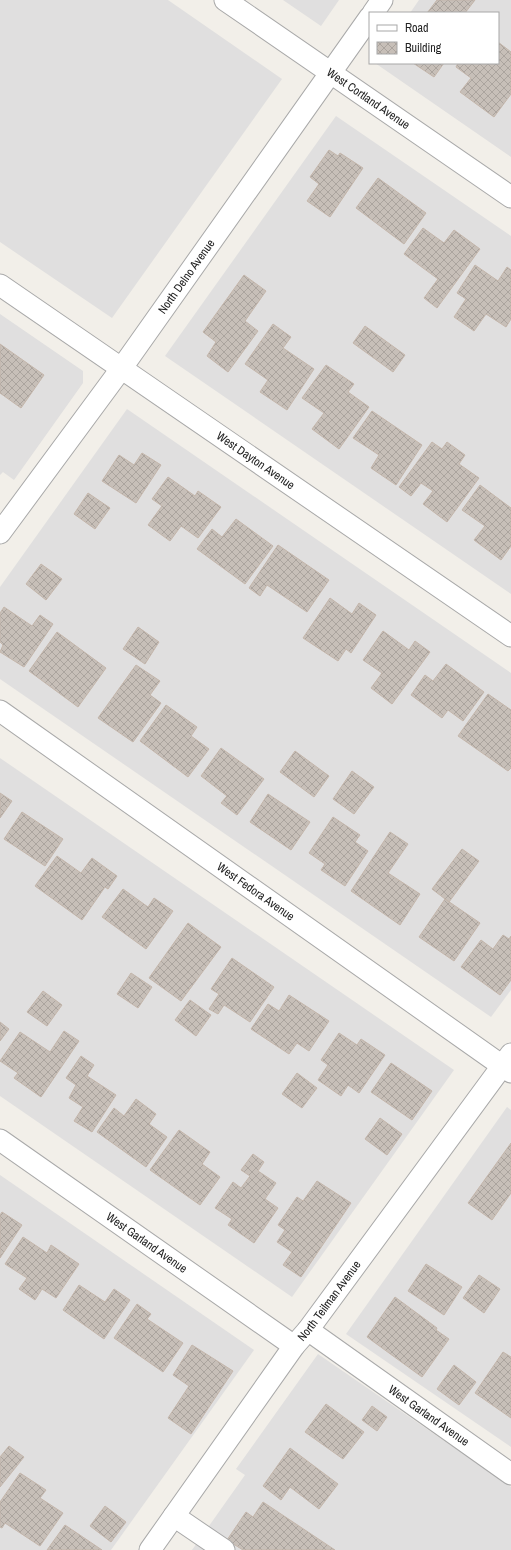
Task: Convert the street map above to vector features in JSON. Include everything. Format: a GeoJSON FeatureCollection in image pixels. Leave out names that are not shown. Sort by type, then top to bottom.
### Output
{"type":"FeatureCollection","features":[{"type":"Feature","properties":{"kind":"street","name":"West Cortland Avenue"},"geometry":{"type":"LineString","coordinates":[[225,0],[511,197]]}},
{"type":"Feature","properties":{"kind":"street"},"geometry":{"type":"LineString","coordinates":[[374,12],[382,0]]}},
{"type":"Feature","properties":{"kind":"street","name":"North Delno Avenue"},"geometry":{"type":"LineString","coordinates":[[0,533],[121,369],[369,18]]}},
{"type":"Feature","properties":{"kind":"street","name":"West Dayton Avenue"},"geometry":{"type":"LineString","coordinates":[[0,285],[511,636]]}},
{"type":"Feature","properties":{"kind":"street","name":"West Fedora Avenue"},"geometry":{"type":"LineString","coordinates":[[0,711],[508,1065]]}},
{"type":"Feature","properties":{"kind":"street","name":"North Teilman Avenue"},"geometry":{"type":"LineString","coordinates":[[150,1550],[294,1346],[308,1330],[508,1065]]}},
{"type":"Feature","properties":{"kind":"street","name":"West Garland Avenue"},"geometry":{"type":"LineString","coordinates":[[0,1140],[294,1346]]}},
{"type":"Feature","properties":{"kind":"street","name":"West Garland Avenue"},"geometry":{"type":"LineString","coordinates":[[308,1330],[511,1474]]}},
{"type":"Feature","properties":{"kind":"street"},"geometry":{"type":"LineString","coordinates":[[174,1516],[224,1550]]}},
{"type":"Feature","properties":{"kind":"shaded area"},"geometry":{"type":"Polygon","coordinates":[[[0,0],[168,0],[282,79],[112,318],[0,242],[0,0]]]}},
{"type":"Feature","properties":{"kind":"shaded area"},"geometry":{"type":"Polygon","coordinates":[[[283,0],[339,0],[321,26],[283,0]]]}},
{"type":"Feature","properties":{"kind":"shaded area"},"geometry":{"type":"Polygon","coordinates":[[[419,0],[511,0],[511,157],[376,64],[499,64],[499,12],[411,12],[419,0]]]}},
{"type":"Feature","properties":{"kind":"shaded area"},"geometry":{"type":"Polygon","coordinates":[[[336,116],[511,236],[511,594],[165,356],[336,116]]]}},
{"type":"Feature","properties":{"kind":"shaded area"},"geometry":{"type":"Polygon","coordinates":[[[0,314],[83,371],[83,383],[14,480],[3,472],[0,475],[0,314]]]}},
{"type":"Feature","properties":{"kind":"shaded area"},"geometry":{"type":"Polygon","coordinates":[[[127,409],[511,673],[511,990],[491,1017],[0,679],[0,587],[127,409]]]}},
{"type":"Feature","properties":{"kind":"shaded area"},"geometry":{"type":"Polygon","coordinates":[[[0,758],[454,1070],[292,1297],[0,1096],[0,758]]]}},
{"type":"Feature","properties":{"kind":"shaded area"},"geometry":{"type":"Polygon","coordinates":[[[507,1107],[511,1110],[511,1447],[346,1334],[507,1107]]]}},
{"type":"Feature","properties":{"kind":"shaded area"},"geometry":{"type":"Polygon","coordinates":[[[0,1175],[254,1350],[111,1550],[0,1550],[0,1175]]]}},
{"type":"Feature","properties":{"kind":"shaded area"},"geometry":{"type":"Polygon","coordinates":[[[318,1354],[511,1487],[511,1550],[192,1550],[245,1475],[236,1469],[318,1354]]]}},
{"type":"Feature","properties":{"kind":"building"},"geometry":{"type":"Polygon","coordinates":[[[437,0],[475,0],[466,12],[428,12],[437,0]]]}},
{"type":"Feature","properties":{"kind":"building"},"geometry":{"type":"Polygon","coordinates":[[[499,43],[511,52],[511,94],[494,117],[460,92],[471,78],[456,67],[458,64],[499,64],[499,43]]]}},
{"type":"Feature","properties":{"kind":"building"},"geometry":{"type":"Polygon","coordinates":[[[414,64],[443,64],[434,77],[414,64]]]}},
{"type":"Feature","properties":{"kind":"building"},"geometry":{"type":"Polygon","coordinates":[[[329,150],[338,156],[340,153],[363,168],[330,217],[307,201],[319,184],[310,177],[329,150]]]}},
{"type":"Feature","properties":{"kind":"building"},"geometry":{"type":"Polygon","coordinates":[[[378,178],[426,213],[404,244],[356,208],[378,178]]]}},
{"type":"Feature","properties":{"kind":"building"},"geometry":{"type":"Polygon","coordinates":[[[423,228],[444,243],[454,230],[480,249],[437,308],[424,298],[438,279],[404,254],[423,228]]]}},
{"type":"Feature","properties":{"kind":"building"},"geometry":{"type":"Polygon","coordinates":[[[475,265],[498,281],[507,267],[511,270],[511,319],[506,327],[486,314],[474,331],[454,317],[466,299],[457,293],[475,265]]]}},
{"type":"Feature","properties":{"kind":"building"},"geometry":{"type":"Polygon","coordinates":[[[244,275],[266,291],[245,321],[258,331],[228,372],[207,356],[216,342],[203,332],[244,275]]]}},
{"type":"Feature","properties":{"kind":"building"},"geometry":{"type":"Polygon","coordinates":[[[273,324],[291,337],[283,348],[314,369],[287,410],[260,392],[268,380],[245,364],[273,324]]]}},
{"type":"Feature","properties":{"kind":"building"},"geometry":{"type":"Polygon","coordinates":[[[365,326],[405,355],[393,372],[353,343],[365,326]]]}},
{"type":"Feature","properties":{"kind":"building"},"geometry":{"type":"Polygon","coordinates":[[[0,344],[44,375],[21,408],[0,393],[0,344]]]}},
{"type":"Feature","properties":{"kind":"building"},"geometry":{"type":"Polygon","coordinates":[[[326,365],[354,384],[348,392],[369,407],[339,449],[312,429],[324,413],[302,398],[326,365]]]}},
{"type":"Feature","properties":{"kind":"building"},"geometry":{"type":"Polygon","coordinates":[[[372,411],[422,445],[396,485],[371,468],[379,455],[353,438],[372,411]]]}},
{"type":"Feature","properties":{"kind":"building"},"geometry":{"type":"Polygon","coordinates":[[[432,442],[442,449],[447,442],[465,455],[459,464],[479,478],[447,522],[423,504],[433,491],[421,483],[411,496],[399,487],[432,442]]]}},
{"type":"Feature","properties":{"kind":"building"},"geometry":{"type":"Polygon","coordinates":[[[142,453],[161,465],[136,503],[102,481],[119,455],[134,465],[142,453]]]}},
{"type":"Feature","properties":{"kind":"building"},"geometry":{"type":"Polygon","coordinates":[[[168,477],[195,496],[198,491],[221,507],[198,538],[181,526],[170,541],[148,525],[162,506],[152,499],[168,477]]]}},
{"type":"Feature","properties":{"kind":"building"},"geometry":{"type":"Polygon","coordinates":[[[480,485],[511,508],[511,546],[501,560],[474,540],[485,526],[462,510],[480,485]]]}},
{"type":"Feature","properties":{"kind":"building"},"geometry":{"type":"Polygon","coordinates":[[[88,493],[110,508],[95,529],[74,514],[88,493]]]}},
{"type":"Feature","properties":{"kind":"building"},"geometry":{"type":"Polygon","coordinates":[[[236,519],[273,546],[245,584],[197,549],[212,529],[222,537],[236,519]]]}},
{"type":"Feature","properties":{"kind":"building"},"geometry":{"type":"Polygon","coordinates":[[[278,545],[329,580],[307,612],[267,585],[260,596],[249,588],[278,545]]]}},
{"type":"Feature","properties":{"kind":"building"},"geometry":{"type":"Polygon","coordinates":[[[41,564],[62,579],[46,600],[26,584],[41,564]]]}},
{"type":"Feature","properties":{"kind":"building"},"geometry":{"type":"Polygon","coordinates":[[[330,598],[352,614],[359,603],[376,615],[351,653],[346,649],[338,661],[303,638],[330,598]]]}},
{"type":"Feature","properties":{"kind":"building"},"geometry":{"type":"Polygon","coordinates":[[[4,607],[32,626],[40,615],[53,624],[24,667],[0,652],[3,645],[0,642],[0,613],[4,607]]]}},
{"type":"Feature","properties":{"kind":"building"},"geometry":{"type":"Polygon","coordinates":[[[138,627],[159,642],[145,664],[123,649],[138,627]]]}},
{"type":"Feature","properties":{"kind":"building"},"geometry":{"type":"Polygon","coordinates":[[[383,631],[409,650],[415,641],[430,652],[392,704],[371,688],[382,673],[363,660],[383,631]]]}},
{"type":"Feature","properties":{"kind":"building"},"geometry":{"type":"Polygon","coordinates":[[[57,632],[106,668],[78,707],[29,671],[57,632]]]}},
{"type":"Feature","properties":{"kind":"building"},"geometry":{"type":"Polygon","coordinates":[[[446,664],[484,692],[463,721],[448,710],[442,718],[411,695],[425,675],[433,681],[446,664]]]}},
{"type":"Feature","properties":{"kind":"building"},"geometry":{"type":"Polygon","coordinates":[[[136,665],[160,681],[150,695],[161,703],[133,742],[98,718],[136,665]]]}},
{"type":"Feature","properties":{"kind":"building"},"geometry":{"type":"Polygon","coordinates":[[[488,694],[511,710],[511,768],[508,771],[458,736],[488,694]]]}},
{"type":"Feature","properties":{"kind":"building"},"geometry":{"type":"Polygon","coordinates":[[[166,705],[197,727],[191,736],[209,749],[188,777],[140,741],[166,705]]]}},
{"type":"Feature","properties":{"kind":"building"},"geometry":{"type":"Polygon","coordinates":[[[221,748],[264,779],[237,815],[221,803],[227,796],[201,776],[221,748]]]}},
{"type":"Feature","properties":{"kind":"building"},"geometry":{"type":"Polygon","coordinates":[[[295,751],[329,776],[314,797],[280,772],[295,751]]]}},
{"type":"Feature","properties":{"kind":"building"},"geometry":{"type":"Polygon","coordinates":[[[352,771],[374,787],[354,814],[333,799],[352,771]]]}},
{"type":"Feature","properties":{"kind":"building"},"geometry":{"type":"Polygon","coordinates":[[[0,793],[12,801],[0,818],[0,793]]]}},
{"type":"Feature","properties":{"kind":"building"},"geometry":{"type":"Polygon","coordinates":[[[268,794],[310,822],[291,850],[250,822],[268,794]]]}},
{"type":"Feature","properties":{"kind":"building"},"geometry":{"type":"Polygon","coordinates":[[[22,812],[63,839],[45,866],[4,839],[22,812]]]}},
{"type":"Feature","properties":{"kind":"building"},"geometry":{"type":"Polygon","coordinates":[[[333,817],[360,835],[355,842],[368,851],[345,886],[321,870],[325,864],[309,853],[333,817]]]}},
{"type":"Feature","properties":{"kind":"building"},"geometry":{"type":"Polygon","coordinates":[[[390,832],[408,844],[388,873],[420,894],[400,925],[351,891],[390,832]]]}},
{"type":"Feature","properties":{"kind":"building"},"geometry":{"type":"Polygon","coordinates":[[[462,849],[479,861],[449,902],[432,889],[462,849]]]}},
{"type":"Feature","properties":{"kind":"building"},"geometry":{"type":"Polygon","coordinates":[[[57,856],[81,873],[92,858],[117,876],[108,889],[105,887],[82,920],[35,886],[57,856]]]}},
{"type":"Feature","properties":{"kind":"building"},"geometry":{"type":"Polygon","coordinates":[[[123,889],[148,907],[154,898],[173,911],[146,949],[102,917],[123,889]]]}},
{"type":"Feature","properties":{"kind":"building"},"geometry":{"type":"Polygon","coordinates":[[[445,899],[480,923],[454,961],[419,937],[445,899]]]}},
{"type":"Feature","properties":{"kind":"building"},"geometry":{"type":"Polygon","coordinates":[[[188,923],[221,947],[181,1001],[149,978],[188,923]]]}},
{"type":"Feature","properties":{"kind":"building"},"geometry":{"type":"Polygon","coordinates":[[[503,935],[509,939],[511,936],[511,980],[500,995],[461,967],[481,940],[493,949],[503,935]]]}},
{"type":"Feature","properties":{"kind":"building"},"geometry":{"type":"Polygon","coordinates":[[[232,958],[274,987],[250,1022],[224,1005],[218,1014],[209,1009],[219,994],[211,989],[232,958]]]}},
{"type":"Feature","properties":{"kind":"building"},"geometry":{"type":"Polygon","coordinates":[[[131,973],[152,987],[138,1008],[117,994],[131,973]]]}},
{"type":"Feature","properties":{"kind":"building"},"geometry":{"type":"Polygon","coordinates":[[[43,991],[62,1005],[47,1026],[27,1012],[43,991]]]}},
{"type":"Feature","properties":{"kind":"building"},"geometry":{"type":"Polygon","coordinates":[[[289,995],[329,1021],[309,1051],[297,1043],[289,1054],[251,1029],[268,1004],[279,1011],[289,995]]]}},
{"type":"Feature","properties":{"kind":"building"},"geometry":{"type":"Polygon","coordinates":[[[190,1000],[211,1015],[196,1036],[175,1020],[190,1000]]]}},
{"type":"Feature","properties":{"kind":"building"},"geometry":{"type":"Polygon","coordinates":[[[0,1022],[9,1029],[0,1041],[0,1022]]]}},
{"type":"Feature","properties":{"kind":"building"},"geometry":{"type":"Polygon","coordinates":[[[64,1031],[79,1041],[41,1097],[14,1078],[18,1073],[0,1061],[20,1032],[50,1052],[64,1031]]]}},
{"type":"Feature","properties":{"kind":"building"},"geometry":{"type":"Polygon","coordinates":[[[339,1033],[357,1045],[361,1039],[385,1055],[359,1093],[348,1085],[341,1096],[318,1080],[328,1065],[321,1060],[339,1033]]]}},
{"type":"Feature","properties":{"kind":"building"},"geometry":{"type":"Polygon","coordinates":[[[81,1056],[94,1065],[87,1076],[116,1095],[92,1132],[74,1121],[83,1107],[69,1098],[76,1085],[66,1078],[81,1056]]]}},
{"type":"Feature","properties":{"kind":"building"},"geometry":{"type":"Polygon","coordinates":[[[391,1063],[432,1091],[412,1120],[371,1092],[391,1063]]]}},
{"type":"Feature","properties":{"kind":"building"},"geometry":{"type":"Polygon","coordinates":[[[297,1073],[317,1088],[302,1108],[282,1094],[297,1073]]]}},
{"type":"Feature","properties":{"kind":"building"},"geometry":{"type":"Polygon","coordinates":[[[136,1099],[156,1114],[149,1124],[167,1137],[146,1167],[97,1132],[114,1108],[124,1116],[136,1099]]]}},
{"type":"Feature","properties":{"kind":"building"},"geometry":{"type":"Polygon","coordinates":[[[380,1118],[402,1134],[387,1155],[365,1139],[380,1118]]]}},
{"type":"Feature","properties":{"kind":"building"},"geometry":{"type":"Polygon","coordinates":[[[179,1130],[210,1152],[202,1164],[220,1177],[200,1205],[150,1170],[179,1130]]]}},
{"type":"Feature","properties":{"kind":"building"},"geometry":{"type":"Polygon","coordinates":[[[511,1143],[511,1193],[492,1220],[468,1203],[511,1143]]]}},
{"type":"Feature","properties":{"kind":"building"},"geometry":{"type":"Polygon","coordinates":[[[253,1154],[264,1162],[258,1171],[276,1183],[265,1199],[278,1208],[254,1243],[228,1225],[232,1219],[215,1208],[233,1182],[241,1188],[250,1176],[241,1170],[253,1154]]]}},
{"type":"Feature","properties":{"kind":"building"},"geometry":{"type":"Polygon","coordinates":[[[317,1181],[351,1203],[301,1277],[283,1265],[292,1252],[277,1242],[285,1230],[278,1225],[297,1197],[303,1201],[317,1181]]]}},
{"type":"Feature","properties":{"kind":"building"},"geometry":{"type":"Polygon","coordinates":[[[2,1212],[22,1225],[0,1258],[0,1215],[2,1212]]]}},
{"type":"Feature","properties":{"kind":"building"},"geometry":{"type":"Polygon","coordinates":[[[23,1237],[47,1253],[51,1245],[79,1264],[56,1298],[42,1289],[35,1300],[19,1289],[27,1278],[5,1264],[23,1237]]]}},
{"type":"Feature","properties":{"kind":"building"},"geometry":{"type":"Polygon","coordinates":[[[426,1264],[462,1287],[444,1315],[408,1291],[426,1264]]]}},
{"type":"Feature","properties":{"kind":"building"},"geometry":{"type":"Polygon","coordinates":[[[479,1275],[500,1289],[484,1313],[463,1298],[479,1275]]]}},
{"type":"Feature","properties":{"kind":"building"},"geometry":{"type":"Polygon","coordinates":[[[79,1285],[105,1302],[114,1289],[130,1300],[104,1339],[63,1310],[79,1285]]]}},
{"type":"Feature","properties":{"kind":"building"},"geometry":{"type":"Polygon","coordinates":[[[395,1297],[437,1328],[436,1330],[449,1339],[422,1377],[367,1337],[395,1297]]]}},
{"type":"Feature","properties":{"kind":"building"},"geometry":{"type":"Polygon","coordinates":[[[137,1304],[151,1314],[147,1319],[183,1343],[163,1372],[114,1338],[137,1304]]]}},
{"type":"Feature","properties":{"kind":"building"},"geometry":{"type":"Polygon","coordinates":[[[192,1345],[233,1371],[191,1434],[168,1418],[189,1386],[173,1375],[192,1345]]]}},
{"type":"Feature","properties":{"kind":"building"},"geometry":{"type":"Polygon","coordinates":[[[503,1352],[511,1357],[511,1418],[475,1393],[503,1352]]]}},
{"type":"Feature","properties":{"kind":"building"},"geometry":{"type":"Polygon","coordinates":[[[454,1365],[476,1382],[459,1405],[437,1389],[454,1365]]]}},
{"type":"Feature","properties":{"kind":"building"},"geometry":{"type":"Polygon","coordinates":[[[326,1404],[364,1432],[343,1459],[305,1432],[326,1404]]]}},
{"type":"Feature","properties":{"kind":"building"},"geometry":{"type":"Polygon","coordinates":[[[372,1406],[387,1417],[377,1431],[362,1420],[372,1406]]]}},
{"type":"Feature","properties":{"kind":"building"},"geometry":{"type":"Polygon","coordinates":[[[9,1446],[24,1457],[0,1487],[0,1457],[9,1446]]]}},
{"type":"Feature","properties":{"kind":"building"},"geometry":{"type":"Polygon","coordinates":[[[290,1448],[338,1484],[319,1509],[290,1487],[281,1500],[263,1486],[290,1448]]]}},
{"type":"Feature","properties":{"kind":"building"},"geometry":{"type":"Polygon","coordinates":[[[20,1473],[46,1490],[40,1498],[63,1513],[40,1546],[5,1523],[2,1528],[0,1527],[0,1502],[20,1473]]]}},
{"type":"Feature","properties":{"kind":"building"},"geometry":{"type":"Polygon","coordinates":[[[263,1502],[335,1550],[243,1550],[227,1540],[246,1512],[253,1517],[263,1502]]]}},
{"type":"Feature","properties":{"kind":"building"},"geometry":{"type":"Polygon","coordinates":[[[105,1506],[126,1522],[111,1542],[90,1526],[105,1506]]]}},
{"type":"Feature","properties":{"kind":"building"},"geometry":{"type":"Polygon","coordinates":[[[65,1525],[102,1550],[47,1550],[65,1525]]]}}]}
